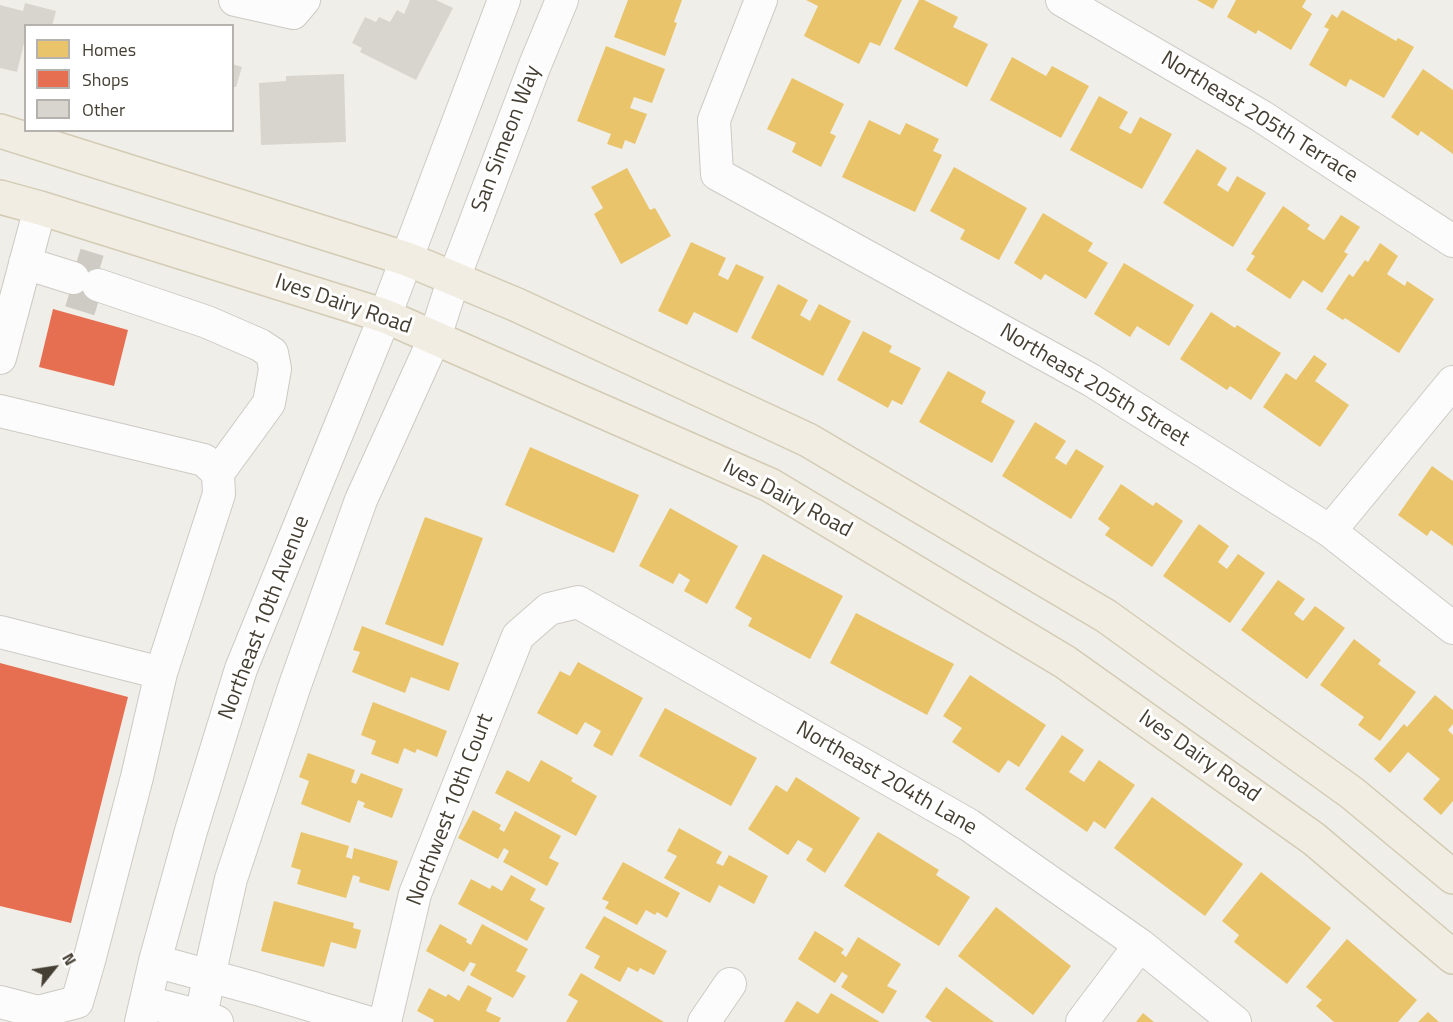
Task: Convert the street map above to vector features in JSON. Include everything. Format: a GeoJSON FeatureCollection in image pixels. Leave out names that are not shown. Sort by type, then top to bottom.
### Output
{"type":"FeatureCollection","features":[{"type":"Feature","properties":{"kind":"main road"},"geometry":{"type":"LineString","coordinates":[[0,131],[407,259],[517,305],[808,440],[1106,616],[1352,793],[1453,877]]}},
{"type":"Feature","properties":{"kind":"main road","name":"Ives Dairy Road"},"geometry":{"type":"LineString","coordinates":[[0,197],[386,316],[770,485],[1065,662],[1314,839],[1453,957]]}},
{"type":"Feature","properties":{"kind":"street"},"geometry":{"type":"LineString","coordinates":[[235,0],[292,12],[304,0]]}},
{"type":"Feature","properties":{"kind":"street"},"geometry":{"type":"LineString","coordinates":[[407,259],[504,0]]}},
{"type":"Feature","properties":{"kind":"street","name":"San Simeon Way"},"geometry":{"type":"LineString","coordinates":[[454,278],[562,0]]}},
{"type":"Feature","properties":{"kind":"street","name":"Northeast 205th Street"},"geometry":{"type":"LineString","coordinates":[[761,0],[714,120],[717,174],[1091,380],[1330,531],[1453,627]]}},
{"type":"Feature","properties":{"kind":"street","name":"Northeast 205th Terrace"},"geometry":{"type":"LineString","coordinates":[[1062,0],[1261,116],[1453,241]]}},
{"type":"Feature","properties":{"kind":"street"},"geometry":{"type":"LineString","coordinates":[[0,358],[34,265],[40,208]]}},
{"type":"Feature","properties":{"kind":"street","name":"Northeast 10th Avenue"},"geometry":{"type":"LineString","coordinates":[[144,1012],[155,961],[191,831],[241,669],[386,316],[407,259]]}},
{"type":"Feature","properties":{"kind":"street"},"geometry":{"type":"LineString","coordinates":[[0,1002],[38,1012],[77,1002],[134,788],[161,673],[219,494],[218,473],[268,403],[274,369],[272,353],[230,332],[209,311],[86,282],[57,260],[34,265]]}},
{"type":"Feature","properties":{"kind":"street"},"geometry":{"type":"LineString","coordinates":[[144,1012],[206,1020],[209,976],[231,879],[299,675],[361,500],[435,337],[454,278]]}},
{"type":"Feature","properties":{"kind":"street"},"geometry":{"type":"LineString","coordinates":[[1330,531],[1453,382]]}},
{"type":"Feature","properties":{"kind":"street"},"geometry":{"type":"LineString","coordinates":[[0,411],[204,459],[218,473]]}},
{"type":"Feature","properties":{"kind":"street","name":"Northeast 204th Lane"},"geometry":{"type":"LineString","coordinates":[[518,636],[549,609],[578,602],[969,825],[1140,945],[1235,1022]]}},
{"type":"Feature","properties":{"kind":"street"},"geometry":{"type":"LineString","coordinates":[[0,632],[161,673]]}},
{"type":"Feature","properties":{"kind":"street","name":"Northwest 10th Court"},"geometry":{"type":"LineString","coordinates":[[385,1022],[415,894],[518,636]]}},
{"type":"Feature","properties":{"kind":"street"},"geometry":{"type":"LineString","coordinates":[[1082,1022],[1140,945]]}},
{"type":"Feature","properties":{"kind":"street"},"geometry":{"type":"LineString","coordinates":[[155,961],[367,1022]]}},
{"type":"Feature","properties":{"kind":"street"},"geometry":{"type":"LineString","coordinates":[[704,1022],[730,984]]}},
{"type":"Feature","properties":{"kind":"building: Homes"},"geometry":{"type":"Polygon","coordinates":[[[628,0],[682,0],[674,22],[677,23],[665,56],[614,37],[628,0]]]}},
{"type":"Feature","properties":{"kind":"building: Homes"},"geometry":{"type":"Polygon","coordinates":[[[806,0],[902,0],[880,46],[870,42],[859,64],[804,36],[818,6],[806,0]]]}},
{"type":"Feature","properties":{"kind":"building: Homes"},"geometry":{"type":"Polygon","coordinates":[[[919,0],[924,0],[958,17],[953,27],[988,44],[967,87],[894,49],[919,0]]]}},
{"type":"Feature","properties":{"kind":"building: Homes"},"geometry":{"type":"Polygon","coordinates":[[[1197,0],[1218,0],[1213,9],[1197,0]]]}},
{"type":"Feature","properties":{"kind":"building: Homes"},"geometry":{"type":"Polygon","coordinates":[[[1236,0],[1306,0],[1302,7],[1312,14],[1291,50],[1258,30],[1256,34],[1227,17],[1236,0]]]}},
{"type":"Feature","properties":{"kind":"building: Homes"},"geometry":{"type":"Polygon","coordinates":[[[1342,10],[1396,41],[1398,38],[1414,47],[1384,98],[1350,79],[1346,87],[1309,65],[1329,29],[1324,27],[1332,14],[1337,18],[1342,10]]]}},
{"type":"Feature","properties":{"kind":"building: Homes"},"geometry":{"type":"Polygon","coordinates":[[[606,46],[665,69],[652,103],[634,97],[630,108],[647,114],[635,144],[625,140],[622,149],[607,144],[611,134],[577,121],[606,46]]]}},
{"type":"Feature","properties":{"kind":"building: Homes"},"geometry":{"type":"Polygon","coordinates":[[[1012,57],[1046,76],[1052,66],[1089,86],[1061,138],[990,100],[1012,57]]]}},
{"type":"Feature","properties":{"kind":"building: Homes"},"geometry":{"type":"Polygon","coordinates":[[[1423,69],[1453,90],[1453,154],[1421,131],[1418,136],[1391,117],[1423,69]]]}},
{"type":"Feature","properties":{"kind":"building: Homes"},"geometry":{"type":"Polygon","coordinates":[[[792,78],[844,104],[830,133],[836,136],[821,167],[792,152],[796,143],[767,129],[792,78]]]}},
{"type":"Feature","properties":{"kind":"building: Homes"},"geometry":{"type":"Polygon","coordinates":[[[1099,96],[1128,112],[1119,128],[1131,134],[1140,117],[1172,134],[1142,189],[1070,150],[1099,96]]]}},
{"type":"Feature","properties":{"kind":"building: Homes"},"geometry":{"type":"Polygon","coordinates":[[[869,120],[900,135],[906,123],[939,139],[933,151],[942,155],[915,212],[842,177],[869,120]]]}},
{"type":"Feature","properties":{"kind":"building: Homes"},"geometry":{"type":"Polygon","coordinates":[[[1197,149],[1227,168],[1217,185],[1228,192],[1237,176],[1266,193],[1233,247],[1163,203],[1197,149]]]}},
{"type":"Feature","properties":{"kind":"building: Homes"},"geometry":{"type":"Polygon","coordinates":[[[954,167],[1027,208],[999,260],[960,239],[965,230],[930,211],[954,167]]]}},
{"type":"Feature","properties":{"kind":"building: Homes"},"geometry":{"type":"Polygon","coordinates":[[[627,168],[650,210],[655,208],[671,236],[621,264],[594,214],[603,208],[591,187],[627,168]]]}},
{"type":"Feature","properties":{"kind":"building: Homes"},"geometry":{"type":"Polygon","coordinates":[[[1283,206],[1310,225],[1307,229],[1324,240],[1341,215],[1360,227],[1344,252],[1348,254],[1322,293],[1303,280],[1290,299],[1246,270],[1255,256],[1251,254],[1283,206]]]}},
{"type":"Feature","properties":{"kind":"building: Homes"},"geometry":{"type":"Polygon","coordinates":[[[1043,213],[1093,243],[1088,251],[1108,263],[1086,299],[1045,274],[1041,280],[1014,263],[1043,213]]]}},
{"type":"Feature","properties":{"kind":"building: Homes"},"geometry":{"type":"Polygon","coordinates":[[[691,242],[726,258],[718,275],[728,280],[736,264],[764,277],[737,333],[694,312],[687,325],[658,311],[691,242]]]}},
{"type":"Feature","properties":{"kind":"building: Homes"},"geometry":{"type":"Polygon","coordinates":[[[1380,243],[1398,256],[1387,274],[1405,286],[1407,281],[1434,299],[1399,353],[1345,318],[1343,320],[1326,309],[1349,274],[1353,277],[1365,260],[1368,262],[1380,243]]]}},
{"type":"Feature","properties":{"kind":"building: Homes"},"geometry":{"type":"Polygon","coordinates":[[[1124,263],[1194,305],[1169,346],[1137,326],[1130,337],[1094,314],[1124,263]]]}},
{"type":"Feature","properties":{"kind":"building: Homes"},"geometry":{"type":"Polygon","coordinates":[[[778,284],[808,300],[800,315],[810,321],[819,304],[851,321],[823,376],[751,338],[778,284]]]}},
{"type":"Feature","properties":{"kind":"building: Homes"},"geometry":{"type":"Polygon","coordinates":[[[1211,312],[1235,328],[1237,325],[1281,353],[1251,400],[1230,386],[1227,390],[1180,359],[1211,312]]]}},
{"type":"Feature","properties":{"kind":"building: Homes"},"geometry":{"type":"Polygon","coordinates":[[[863,331],[892,346],[889,352],[921,368],[902,405],[892,400],[888,408],[837,380],[863,331]]]}},
{"type":"Feature","properties":{"kind":"building: Homes"},"geometry":{"type":"Polygon","coordinates":[[[1314,355],[1327,364],[1315,381],[1349,405],[1320,447],[1263,407],[1286,373],[1296,380],[1314,355]]]}},
{"type":"Feature","properties":{"kind":"building: Homes"},"geometry":{"type":"Polygon","coordinates":[[[948,371],[986,392],[981,402],[1015,421],[992,463],[919,422],[948,371]]]}},
{"type":"Feature","properties":{"kind":"building: Homes"},"geometry":{"type":"Polygon","coordinates":[[[1035,422],[1066,441],[1055,458],[1066,465],[1076,449],[1104,466],[1071,519],[1002,476],[1035,422]]]}},
{"type":"Feature","properties":{"kind":"building: Homes"},"geometry":{"type":"Polygon","coordinates":[[[530,447],[639,495],[614,553],[505,505],[530,447]]]}},
{"type":"Feature","properties":{"kind":"building: Homes"},"geometry":{"type":"Polygon","coordinates":[[[1432,466],[1453,481],[1453,546],[1431,530],[1427,536],[1398,515],[1432,466]]]}},
{"type":"Feature","properties":{"kind":"building: Homes"},"geometry":{"type":"Polygon","coordinates":[[[1121,484],[1153,506],[1156,502],[1183,521],[1152,567],[1105,535],[1110,528],[1098,519],[1121,484]]]}},
{"type":"Feature","properties":{"kind":"building: Homes"},"geometry":{"type":"Polygon","coordinates":[[[670,508],[738,546],[707,604],[684,591],[690,580],[679,573],[673,584],[639,566],[670,508]]]}},
{"type":"Feature","properties":{"kind":"building: Homes"},"geometry":{"type":"Polygon","coordinates":[[[425,517],[483,538],[443,646],[385,624],[425,517]]]}},
{"type":"Feature","properties":{"kind":"building: Homes"},"geometry":{"type":"Polygon","coordinates":[[[1199,524],[1229,546],[1218,562],[1227,569],[1238,554],[1265,573],[1230,623],[1163,576],[1199,524]]]}},
{"type":"Feature","properties":{"kind":"building: Homes"},"geometry":{"type":"Polygon","coordinates":[[[763,554],[843,596],[810,659],[748,626],[752,618],[735,608],[763,554]]]}},
{"type":"Feature","properties":{"kind":"building: Homes"},"geometry":{"type":"Polygon","coordinates":[[[1278,580],[1305,599],[1294,614],[1303,621],[1315,606],[1345,628],[1307,679],[1241,630],[1278,580]]]}},
{"type":"Feature","properties":{"kind":"building: Homes"},"geometry":{"type":"Polygon","coordinates":[[[856,613],[954,664],[927,715],[830,663],[856,613]]]}},
{"type":"Feature","properties":{"kind":"building: Homes"},"geometry":{"type":"Polygon","coordinates":[[[362,626],[459,663],[449,691],[411,677],[405,693],[352,672],[360,652],[353,650],[362,626]]]}},
{"type":"Feature","properties":{"kind":"building: Homes"},"geometry":{"type":"Polygon","coordinates":[[[1354,639],[1381,660],[1378,664],[1416,692],[1380,741],[1358,725],[1364,717],[1320,685],[1354,639]]]}},
{"type":"Feature","properties":{"kind":"building: Homes"},"geometry":{"type":"Polygon","coordinates":[[[578,662],[643,698],[612,756],[593,746],[601,731],[585,722],[577,735],[537,713],[560,671],[570,676],[578,662]]]}},
{"type":"Feature","properties":{"kind":"building: Homes"},"geometry":{"type":"Polygon","coordinates":[[[970,675],[1046,725],[1019,767],[1008,760],[999,773],[952,742],[962,728],[943,716],[970,675]]]}},
{"type":"Feature","properties":{"kind":"building: Homes"},"geometry":{"type":"Polygon","coordinates":[[[1435,695],[1453,710],[1453,724],[1448,730],[1453,735],[1453,801],[1441,815],[1423,799],[1440,779],[1408,752],[1390,773],[1374,759],[1404,724],[1407,727],[1435,695]]]}},
{"type":"Feature","properties":{"kind":"building: Homes"},"geometry":{"type":"Polygon","coordinates":[[[373,702],[447,731],[437,757],[417,749],[415,753],[404,748],[398,764],[371,754],[376,741],[361,735],[373,702]]]}},
{"type":"Feature","properties":{"kind":"building: Homes"},"geometry":{"type":"Polygon","coordinates":[[[665,708],[757,758],[731,806],[639,756],[665,708]]]}},
{"type":"Feature","properties":{"kind":"building: Homes"},"geometry":{"type":"Polygon","coordinates":[[[1062,735],[1084,750],[1069,772],[1084,782],[1099,760],[1135,785],[1105,829],[1094,821],[1087,832],[1025,789],[1062,735]]]}},
{"type":"Feature","properties":{"kind":"building: Homes"},"geometry":{"type":"Polygon","coordinates":[[[308,753],[355,770],[351,782],[356,784],[361,773],[403,789],[392,818],[363,807],[365,803],[358,800],[350,823],[301,804],[309,781],[299,777],[308,753]]]}},
{"type":"Feature","properties":{"kind":"building: Homes"},"geometry":{"type":"Polygon","coordinates":[[[541,760],[573,778],[571,781],[597,796],[576,836],[495,793],[507,770],[529,782],[541,760]]]}},
{"type":"Feature","properties":{"kind":"building: Homes"},"geometry":{"type":"Polygon","coordinates":[[[796,777],[860,818],[825,873],[806,860],[813,849],[798,840],[788,855],[748,829],[776,785],[787,792],[796,777]]]}},
{"type":"Feature","properties":{"kind":"building: Homes"},"geometry":{"type":"Polygon","coordinates":[[[1152,797],[1243,864],[1205,916],[1114,848],[1152,797]]]}},
{"type":"Feature","properties":{"kind":"building: Homes"},"geometry":{"type":"Polygon","coordinates":[[[473,810],[501,825],[499,829],[504,832],[515,811],[561,836],[549,858],[559,863],[547,886],[503,862],[509,851],[504,848],[498,859],[458,838],[473,810]]]}},
{"type":"Feature","properties":{"kind":"building: Homes"},"geometry":{"type":"Polygon","coordinates":[[[679,828],[722,852],[716,863],[723,866],[729,855],[768,876],[754,904],[719,885],[710,903],[664,878],[677,856],[667,851],[679,828]]]}},
{"type":"Feature","properties":{"kind":"building: Homes"},"geometry":{"type":"Polygon","coordinates":[[[301,832],[349,846],[346,857],[352,859],[354,848],[398,861],[389,891],[359,882],[360,877],[353,875],[346,898],[297,884],[301,870],[291,867],[301,832]]]}},
{"type":"Feature","properties":{"kind":"building: Homes"},"geometry":{"type":"Polygon","coordinates":[[[878,832],[939,870],[936,875],[970,897],[939,946],[844,886],[878,832]]]}},
{"type":"Feature","properties":{"kind":"building: Homes"},"geometry":{"type":"Polygon","coordinates":[[[623,862],[680,893],[667,918],[657,912],[655,915],[646,910],[637,925],[605,908],[609,902],[602,899],[623,862]]]}},
{"type":"Feature","properties":{"kind":"building: Homes"},"geometry":{"type":"Polygon","coordinates":[[[1261,872],[1331,928],[1287,984],[1234,942],[1239,935],[1222,921],[1261,872]]]}},
{"type":"Feature","properties":{"kind":"building: Homes"},"geometry":{"type":"Polygon","coordinates":[[[511,875],[536,889],[530,900],[545,908],[527,941],[458,904],[471,879],[490,889],[492,885],[502,891],[511,875]]]}},
{"type":"Feature","properties":{"kind":"building: Homes"},"geometry":{"type":"Polygon","coordinates":[[[274,901],[354,923],[353,928],[361,930],[356,949],[331,942],[324,967],[261,951],[274,901]]]}},
{"type":"Feature","properties":{"kind":"building: Homes"},"geometry":{"type":"Polygon","coordinates":[[[996,907],[1071,966],[1033,1015],[958,956],[996,907]]]}},
{"type":"Feature","properties":{"kind":"building: Homes"},"geometry":{"type":"Polygon","coordinates":[[[604,916],[667,951],[654,975],[640,968],[638,972],[628,967],[620,982],[594,968],[600,956],[585,948],[604,916]]]}},
{"type":"Feature","properties":{"kind":"building: Homes"},"geometry":{"type":"Polygon","coordinates":[[[440,924],[467,939],[466,942],[471,945],[482,924],[528,949],[516,971],[526,976],[513,998],[470,975],[476,964],[470,962],[464,972],[426,951],[440,924]]]}},
{"type":"Feature","properties":{"kind":"building: Homes"},"geometry":{"type":"Polygon","coordinates":[[[815,931],[844,949],[841,953],[846,957],[858,937],[901,964],[887,986],[897,991],[883,1014],[841,987],[848,976],[842,972],[835,983],[798,959],[815,931]]]}},
{"type":"Feature","properties":{"kind":"building: Homes"},"geometry":{"type":"Polygon","coordinates":[[[1347,939],[1417,1000],[1398,1022],[1334,1022],[1316,1006],[1322,1000],[1306,987],[1347,939]]]}},
{"type":"Feature","properties":{"kind":"building: Homes"},"geometry":{"type":"Polygon","coordinates":[[[581,973],[664,1022],[566,1022],[578,1001],[568,995],[581,973]]]}},
{"type":"Feature","properties":{"kind":"building: Homes"},"geometry":{"type":"Polygon","coordinates":[[[468,985],[492,998],[486,1011],[501,1018],[499,1022],[433,1022],[434,1020],[417,1011],[429,988],[446,997],[448,994],[459,1001],[468,985]]]}},
{"type":"Feature","properties":{"kind":"building: Homes"},"geometry":{"type":"Polygon","coordinates":[[[946,987],[994,1022],[932,1022],[925,1017],[946,987]]]}},
{"type":"Feature","properties":{"kind":"building: Homes"},"geometry":{"type":"Polygon","coordinates":[[[831,993],[880,1022],[784,1022],[797,1001],[818,1014],[831,993]]]}},
{"type":"Feature","properties":{"kind":"building: Homes"},"geometry":{"type":"Polygon","coordinates":[[[1428,1012],[1439,1022],[1418,1022],[1428,1012]]]}},
{"type":"Feature","properties":{"kind":"building: Homes"},"geometry":{"type":"Polygon","coordinates":[[[1143,1013],[1154,1022],[1136,1022],[1143,1013]]]}},
{"type":"Feature","properties":{"kind":"building: Shops"},"geometry":{"type":"Polygon","coordinates":[[[53,309],[128,330],[114,386],[39,367],[53,309]]]}},
{"type":"Feature","properties":{"kind":"building: Shops"},"geometry":{"type":"Polygon","coordinates":[[[0,663],[128,697],[71,923],[0,906],[0,663]]]}},
{"type":"Feature","properties":{"kind":"building: Other"},"geometry":{"type":"Polygon","coordinates":[[[410,0],[436,0],[453,8],[416,80],[360,52],[362,48],[352,43],[365,17],[376,22],[379,17],[390,22],[397,10],[404,14],[410,0]]]}},
{"type":"Feature","properties":{"kind":"building: Other"},"geometry":{"type":"Polygon","coordinates":[[[25,3],[56,11],[53,24],[24,24],[24,43],[17,72],[0,68],[0,5],[23,11],[25,3]]]}},
{"type":"Feature","properties":{"kind":"building: Other"},"geometry":{"type":"Polygon","coordinates":[[[234,65],[242,67],[236,87],[234,87],[234,65]]]}},
{"type":"Feature","properties":{"kind":"building: Other"},"geometry":{"type":"Polygon","coordinates":[[[344,74],[346,142],[261,145],[259,83],[286,81],[286,76],[344,74]]]}},
{"type":"Feature","properties":{"kind":"tunnel"},"geometry":{"type":"LineString","coordinates":[[76,264],[99,271]]}},
{"type":"Feature","properties":{"kind":"tunnel"},"geometry":{"type":"LineString","coordinates":[[70,291],[99,300]]}}]}
